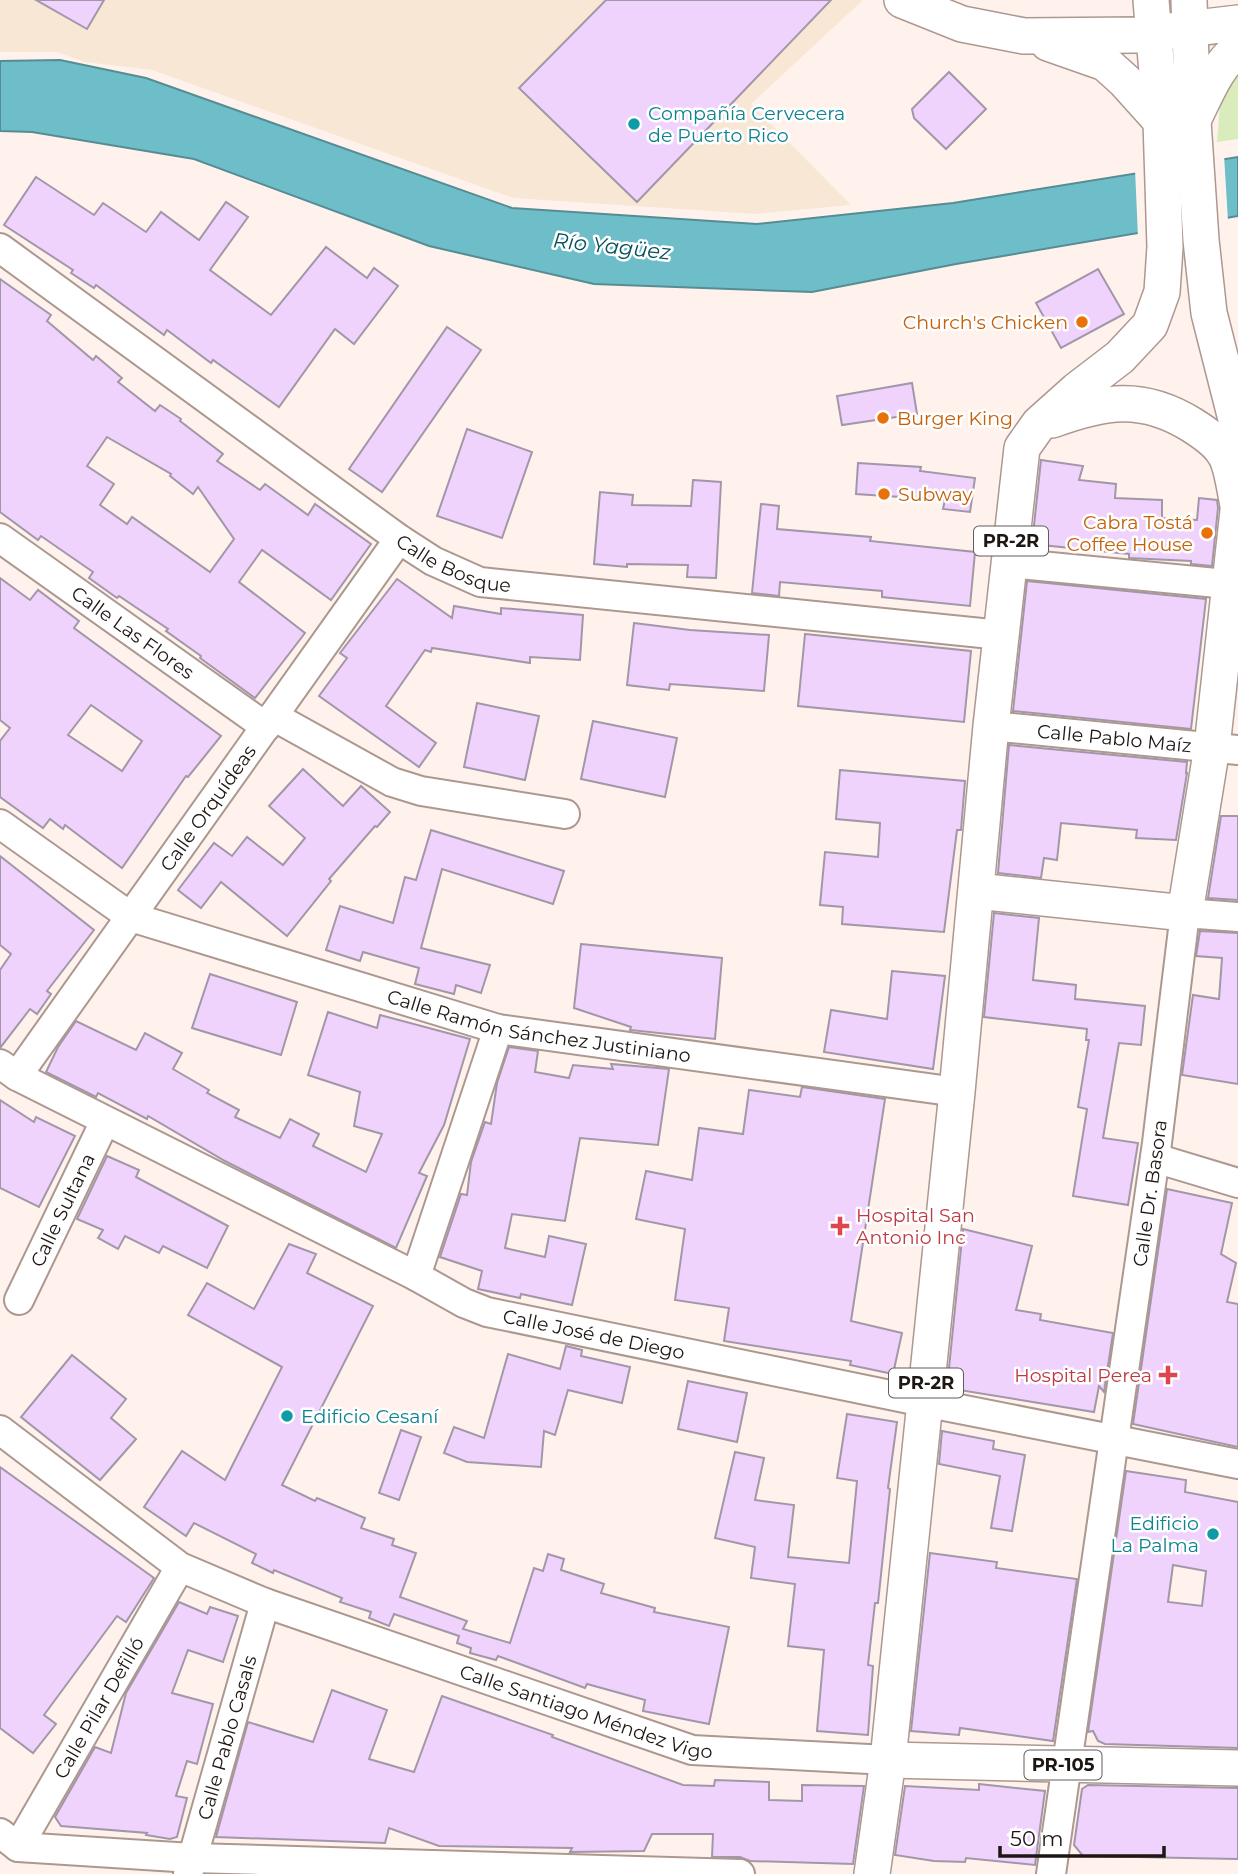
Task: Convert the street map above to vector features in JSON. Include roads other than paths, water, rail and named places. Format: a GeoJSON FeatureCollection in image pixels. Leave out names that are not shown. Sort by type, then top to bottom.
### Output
{"type":"FeatureCollection","features":[{"type":"Feature","properties":{"kind":"main road"},"geometry":{"type":"LineString","coordinates":[[902,0],[962,24],[1024,36],[1105,63],[1177,121],[1238,48]]}},
{"type":"Feature","properties":{"kind":"main road"},"geometry":{"type":"LineString","coordinates":[[1024,36],[1153,17],[1189,15],[1238,23]]}},
{"type":"Feature","properties":{"kind":"main road","name":"PR-2R"},"geometry":{"type":"LineString","coordinates":[[872,1874],[888,1760],[957,1092],[991,726],[1022,449],[1039,425],[1077,390],[1120,357],[1150,324],[1162,292],[1189,15]]}},
{"type":"Feature","properties":{"kind":"main road","name":"PR-2R"},"geometry":{"type":"LineString","coordinates":[[1153,17],[1201,240],[1209,313],[1238,427]]}},
{"type":"Feature","properties":{"kind":"main road"},"geometry":{"type":"LineString","coordinates":[[1039,425],[1087,407],[1115,403],[1144,405],[1175,414],[1204,433],[1225,454],[1238,505]]}},
{"type":"Feature","properties":{"kind":"main road","name":"Calle Dr. Basora"},"geometry":{"type":"LineString","coordinates":[[1185,913],[1225,748],[1238,511]]}},
{"type":"Feature","properties":{"kind":"main road"},"geometry":{"type":"LineString","coordinates":[[976,891],[1185,913]]}},
{"type":"Feature","properties":{"kind":"main road","name":"Calle Santiago Méndez Vigo"},"geometry":{"type":"LineString","coordinates":[[888,1760],[1238,1768]]}},
{"type":"Feature","properties":{"kind":"street","name":"Calle Bosque"},"geometry":{"type":"LineString","coordinates":[[0,248],[398,539],[433,561],[480,582],[1001,635]]}},
{"type":"Feature","properties":{"kind":"street","name":"Calle Las Flores"},"geometry":{"type":"LineString","coordinates":[[0,538],[269,721],[392,782],[421,791],[565,814]]}},
{"type":"Feature","properties":{"kind":"street","name":"Calle Orquídeas"},"geometry":{"type":"LineString","coordinates":[[9,1070],[131,917],[398,539]]}},
{"type":"Feature","properties":{"kind":"street"},"geometry":{"type":"LineString","coordinates":[[1009,563],[1235,584]]}},
{"type":"Feature","properties":{"kind":"street","name":"Calle Pablo Maíz"},"geometry":{"type":"LineString","coordinates":[[991,726],[1225,748]]}},
{"type":"Feature","properties":{"kind":"street","name":"Calle Ramón Sánchez Justiniano"},"geometry":{"type":"LineString","coordinates":[[0,824],[131,917],[498,1029],[957,1092]]}},
{"type":"Feature","properties":{"kind":"street"},"geometry":{"type":"LineString","coordinates":[[1185,913],[1238,917]]}},
{"type":"Feature","properties":{"kind":"street","name":"Calle Dr. Basora"},"geometry":{"type":"LineString","coordinates":[[1051,1874],[1155,1157],[1185,913]]}},
{"type":"Feature","properties":{"kind":"street"},"geometry":{"type":"LineString","coordinates":[[416,1276],[498,1029]]}},
{"type":"Feature","properties":{"kind":"street","name":"Calle José de Diego"},"geometry":{"type":"LineString","coordinates":[[9,1070],[105,1121],[416,1276],[464,1303],[517,1320],[1238,1464]]}},
{"type":"Feature","properties":{"kind":"street","name":"Calle Sultana"},"geometry":{"type":"LineString","coordinates":[[19,1300],[105,1121]]}},
{"type":"Feature","properties":{"kind":"street"},"geometry":{"type":"LineString","coordinates":[[1155,1157],[1238,1184]]}},
{"type":"Feature","properties":{"kind":"street","name":"Calle Santiago Méndez Vigo"},"geometry":{"type":"LineString","coordinates":[[0,1430],[180,1567],[265,1603],[692,1750],[888,1760]]}},
{"type":"Feature","properties":{"kind":"street","name":"Calle Pilar Defilló"},"geometry":{"type":"LineString","coordinates":[[5,1839],[180,1567]]}},
{"type":"Feature","properties":{"kind":"street","name":"Calle Pablo Casals"},"geometry":{"type":"LineString","coordinates":[[190,1866],[265,1603]]}},
{"type":"Feature","properties":{"kind":"street"},"geometry":{"type":"LineString","coordinates":[[5,1839],[190,1866],[740,1874]]}},
{"type":"Feature","properties":{"kind":"water","name":"Río Yagüez"},"geometry":{"type":"Polygon","coordinates":[[[60,60],[146,78],[512,208],[757,224],[953,203],[1238,157],[1238,216],[956,264],[812,292],[594,284],[429,246],[194,159],[32,132],[0,131],[0,61],[60,60]]]}},
{"type":"Feature","properties":{"kind":"place","name":"Compañía Cervecera de Puerto Rico"},"geometry":{"type":"Point","coordinates":[634,124]}},
{"type":"Feature","properties":{"kind":"place","name":"Church's Chicken"},"geometry":{"type":"Point","coordinates":[1082,322]}},
{"type":"Feature","properties":{"kind":"place","name":"Burger King"},"geometry":{"type":"Point","coordinates":[883,418]}},
{"type":"Feature","properties":{"kind":"place","name":"Subway"},"geometry":{"type":"Point","coordinates":[884,494]}},
{"type":"Feature","properties":{"kind":"place","name":"Cabra Tostá Coffee House"},"geometry":{"type":"Point","coordinates":[1207,533]}},
{"type":"Feature","properties":{"kind":"place","name":"Hospital San Antonio Inc"},"geometry":{"type":"Point","coordinates":[840,1226]}},
{"type":"Feature","properties":{"kind":"place","name":"Hospital Perea"},"geometry":{"type":"Point","coordinates":[1168,1375]}},
{"type":"Feature","properties":{"kind":"place","name":"Edificio Cesaní"},"geometry":{"type":"Point","coordinates":[287,1416]}},
{"type":"Feature","properties":{"kind":"place","name":"Edificio La Palma"},"geometry":{"type":"Point","coordinates":[1213,1534]}}]}
